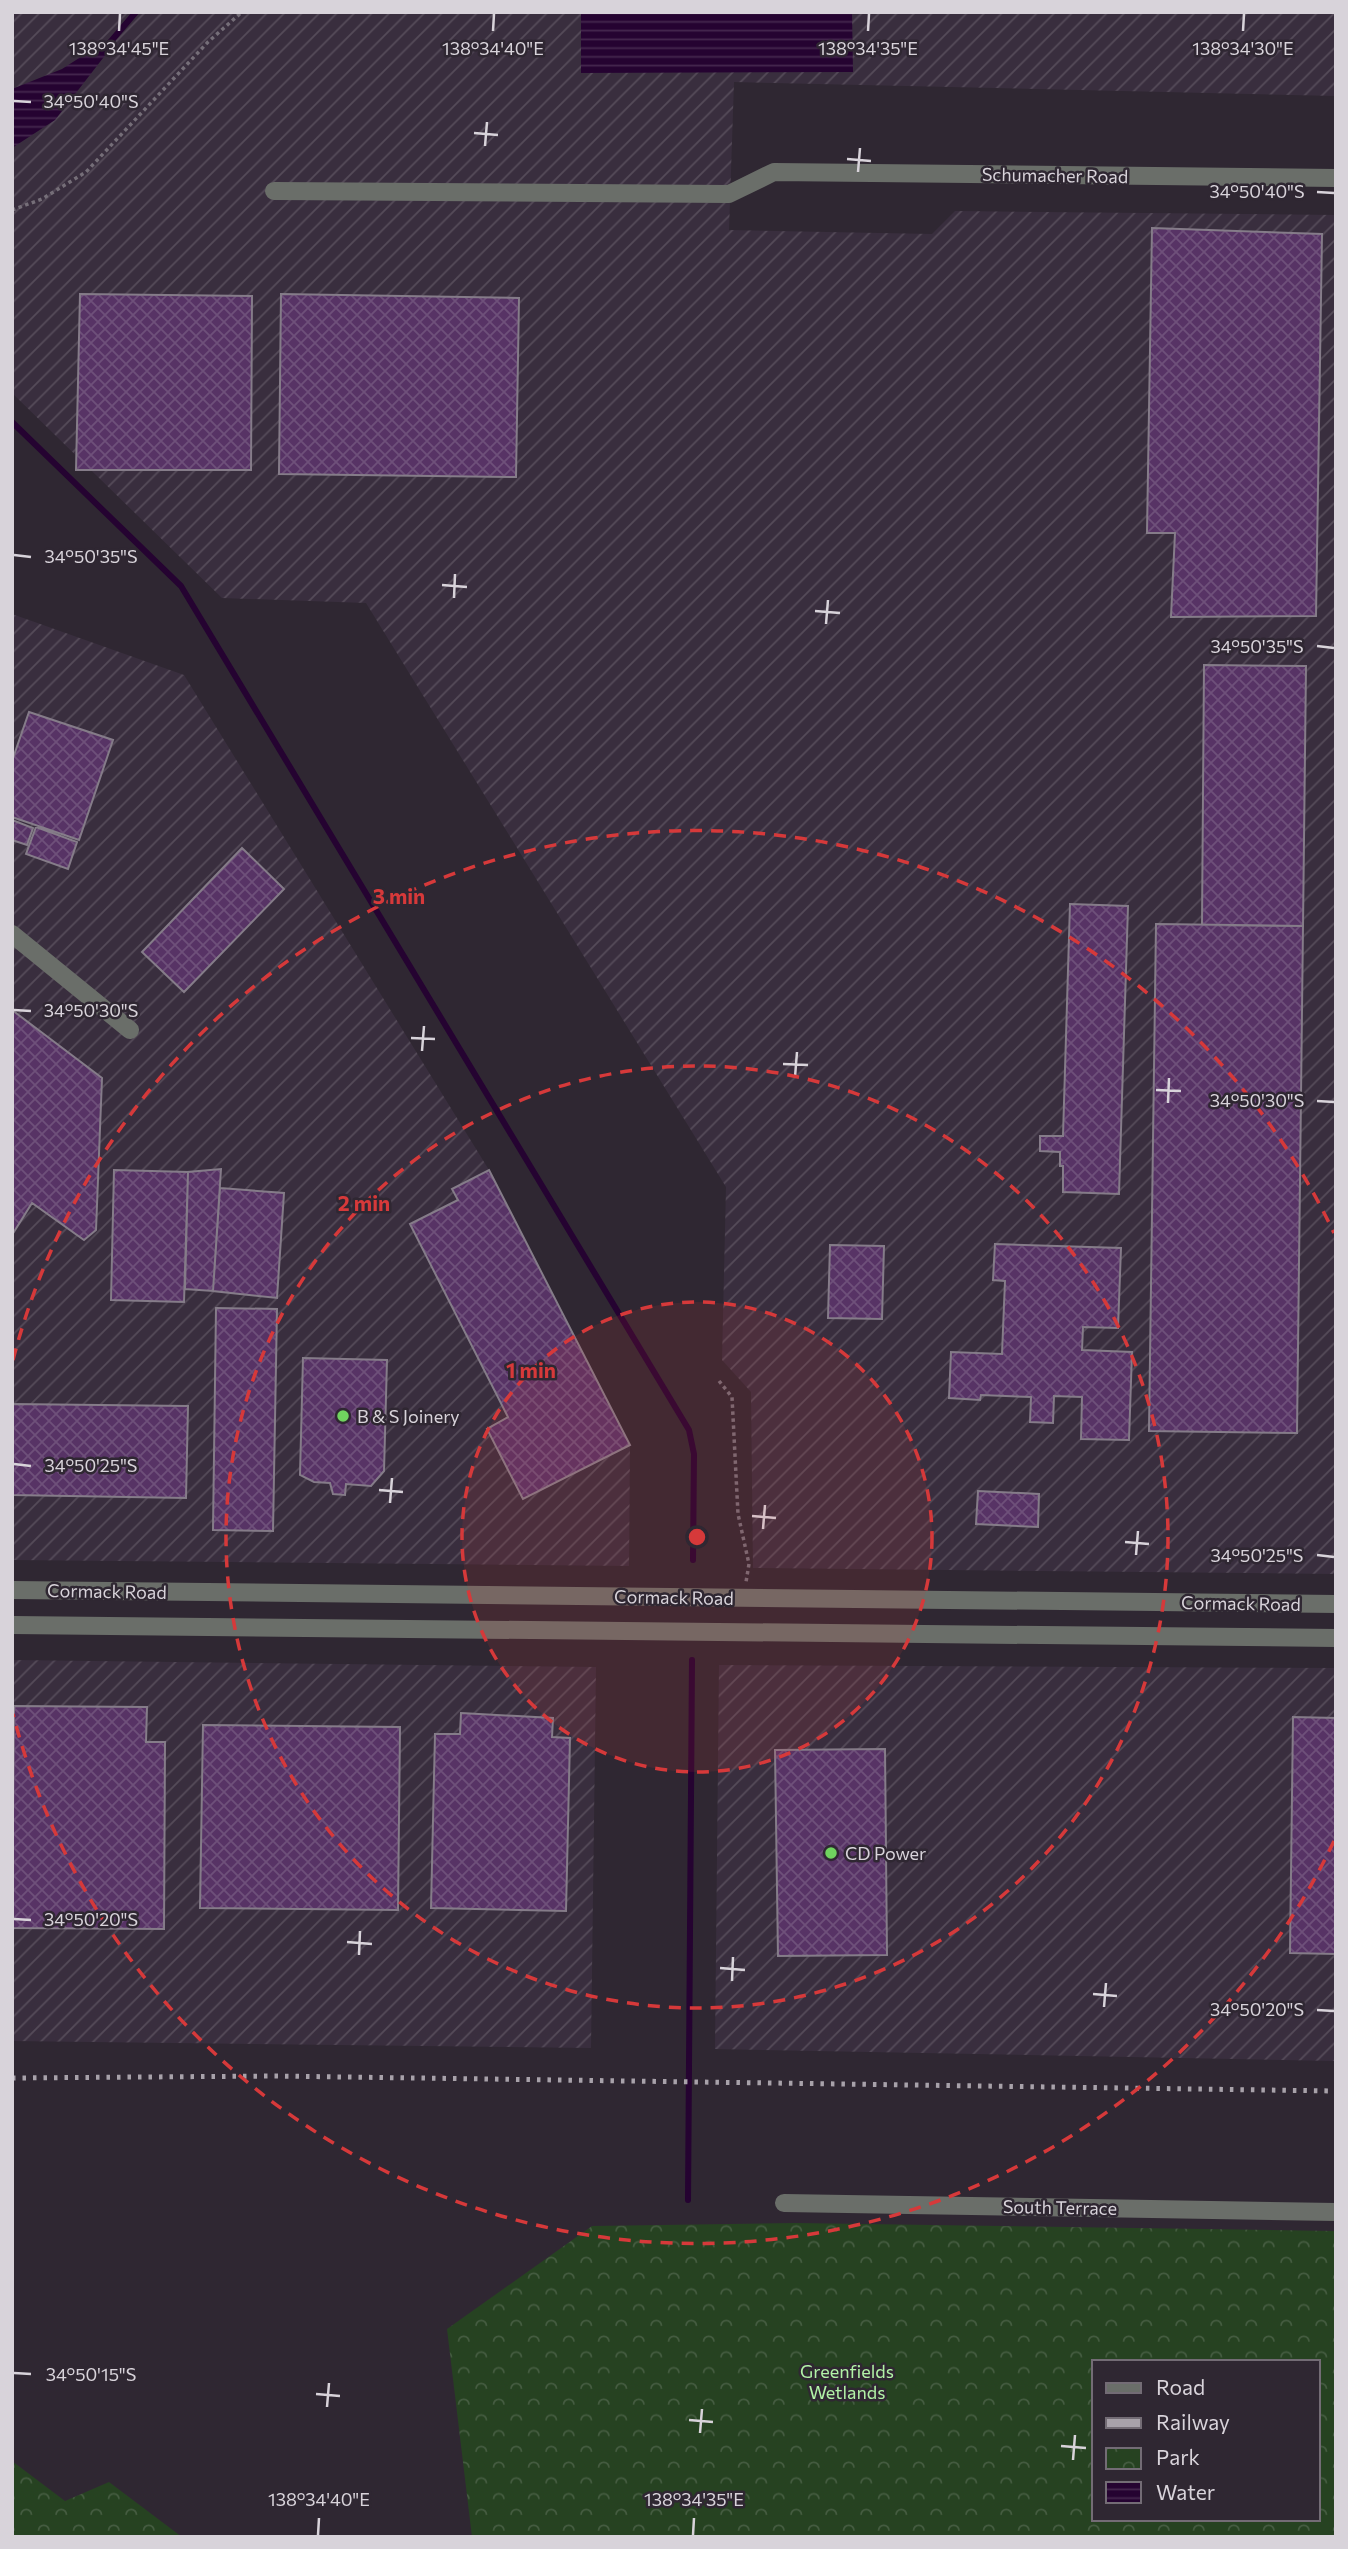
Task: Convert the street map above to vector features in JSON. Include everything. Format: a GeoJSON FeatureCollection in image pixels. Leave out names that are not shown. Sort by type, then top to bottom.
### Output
{"type":"FeatureCollection","features":[{"type":"Feature","properties":{"kind":"street","name":"Schumacher Road"},"geometry":{"type":"LineString","coordinates":[[274,191],[729,194],[774,172],[1336,178]]}},
{"type":"Feature","properties":{"kind":"street"},"geometry":{"type":"LineString","coordinates":[[12,934],[130,1030]]}},
{"type":"Feature","properties":{"kind":"street","name":"Cormack Road"},"geometry":{"type":"LineString","coordinates":[[12,1590],[1336,1604]]}},
{"type":"Feature","properties":{"kind":"street","name":"Cormack Road"},"geometry":{"type":"LineString","coordinates":[[12,1625],[1336,1638]]}},
{"type":"Feature","properties":{"kind":"street","name":"South Terrace"},"geometry":{"type":"LineString","coordinates":[[784,2203],[1336,2212]]}},
{"type":"Feature","properties":{"kind":"path"},"geometry":{"type":"LineString","coordinates":[[12,210],[42,199],[86,172],[208,42],[242,12]]}},
{"type":"Feature","properties":{"kind":"path"},"geometry":{"type":"LineString","coordinates":[[719,1381],[732,1397],[738,1514],[749,1564],[743,1598]]}},
{"type":"Feature","properties":{"kind":"shaded area"},"geometry":{"type":"Polygon","coordinates":[[[12,12],[1336,12],[1336,96],[734,82],[729,230],[932,234],[955,211],[1336,215],[1336,1574],[753,1568],[751,1392],[722,1360],[726,1187],[366,603],[222,598],[12,393],[12,12]]]}},
{"type":"Feature","properties":{"kind":"shaded area"},"geometry":{"type":"Polygon","coordinates":[[[12,614],[184,675],[489,1170],[630,1445],[629,1566],[12,1560],[12,614]]]}},
{"type":"Feature","properties":{"kind":"shaded area"},"geometry":{"type":"Polygon","coordinates":[[[12,1660],[596,1667],[591,2048],[12,2041],[12,1660]]]}},
{"type":"Feature","properties":{"kind":"shaded area"},"geometry":{"type":"Polygon","coordinates":[[[719,1665],[1336,1668],[1336,2061],[715,2049],[719,1665]]]}},
{"type":"Feature","properties":{"kind":"green space","name":"Greenfields Wetlands"},"geometry":{"type":"Polygon","coordinates":[[[795,2223],[1336,2231],[1336,2537],[472,2537],[447,2329],[592,2226],[795,2223]]]}},
{"type":"Feature","properties":{"kind":"green space"},"geometry":{"type":"Polygon","coordinates":[[[12,2461],[65,2501],[109,2482],[182,2537],[12,2537],[12,2461]]]}},
{"type":"Feature","properties":{"kind":"water"},"geometry":{"type":"Polygon","coordinates":[[[581,12],[852,12],[853,72],[581,73],[581,12]]]}},
{"type":"Feature","properties":{"kind":"water"},"geometry":{"type":"Polygon","coordinates":[[[101,44],[110,49],[55,120],[12,148],[12,89],[62,69],[101,44]]]}},
{"type":"Feature","properties":{"kind":"building"},"geometry":{"type":"Polygon","coordinates":[[[1152,228],[1322,234],[1316,616],[1171,617],[1175,533],[1147,533],[1152,228]]]}},
{"type":"Feature","properties":{"kind":"building"},"geometry":{"type":"Polygon","coordinates":[[[80,294],[252,296],[251,470],[76,470],[80,294]]]}},
{"type":"Feature","properties":{"kind":"building"},"geometry":{"type":"Polygon","coordinates":[[[281,294],[519,298],[516,477],[279,474],[281,294]]]}},
{"type":"Feature","properties":{"kind":"building"},"geometry":{"type":"Polygon","coordinates":[[[1204,665],[1306,666],[1303,926],[1202,925],[1204,665]]]}},
{"type":"Feature","properties":{"kind":"building"},"geometry":{"type":"Polygon","coordinates":[[[29,712],[113,740],[79,840],[12,817],[12,761],[29,712]]]}},
{"type":"Feature","properties":{"kind":"building"},"geometry":{"type":"Polygon","coordinates":[[[12,820],[33,828],[27,845],[12,840],[12,820]]]}},
{"type":"Feature","properties":{"kind":"building"},"geometry":{"type":"Polygon","coordinates":[[[36,827],[77,842],[68,869],[26,854],[36,827]]]}},
{"type":"Feature","properties":{"kind":"building"},"geometry":{"type":"Polygon","coordinates":[[[242,848],[284,889],[184,992],[142,952],[242,848]]]}},
{"type":"Feature","properties":{"kind":"building"},"geometry":{"type":"Polygon","coordinates":[[[1070,904],[1128,906],[1119,1194],[1063,1192],[1060,1152],[1040,1151],[1040,1136],[1063,1136],[1070,904]]]}},
{"type":"Feature","properties":{"kind":"building"},"geometry":{"type":"Polygon","coordinates":[[[1156,924],[1303,926],[1297,1433],[1149,1431],[1156,924]]]}},
{"type":"Feature","properties":{"kind":"building"},"geometry":{"type":"Polygon","coordinates":[[[12,1010],[102,1078],[96,1230],[84,1240],[32,1203],[12,1235],[12,1010]]]}},
{"type":"Feature","properties":{"kind":"building"},"geometry":{"type":"Polygon","coordinates":[[[221,1169],[213,1291],[185,1289],[188,1172],[221,1169]]]}},
{"type":"Feature","properties":{"kind":"building"},"geometry":{"type":"Polygon","coordinates":[[[114,1170],[188,1172],[184,1302],[111,1300],[114,1170]]]}},
{"type":"Feature","properties":{"kind":"building"},"geometry":{"type":"Polygon","coordinates":[[[489,1170],[630,1445],[523,1499],[487,1429],[508,1417],[410,1224],[458,1200],[452,1189],[489,1170]]]}},
{"type":"Feature","properties":{"kind":"building"},"geometry":{"type":"Polygon","coordinates":[[[220,1188],[284,1193],[277,1298],[213,1291],[220,1188]]]}},
{"type":"Feature","properties":{"kind":"building"},"geometry":{"type":"Polygon","coordinates":[[[995,1244],[1121,1248],[1118,1328],[1083,1327],[1082,1350],[1132,1352],[1129,1440],[1081,1439],[1082,1397],[1054,1396],[1053,1423],[1030,1422],[1031,1397],[981,1395],[980,1400],[949,1398],[951,1352],[1002,1354],[1005,1281],[993,1280],[995,1244]]]}},
{"type":"Feature","properties":{"kind":"building"},"geometry":{"type":"Polygon","coordinates":[[[830,1245],[884,1246],[882,1319],[828,1318],[830,1245]]]}},
{"type":"Feature","properties":{"kind":"building"},"geometry":{"type":"Polygon","coordinates":[[[216,1308],[277,1309],[273,1531],[213,1530],[216,1308]]]}},
{"type":"Feature","properties":{"kind":"building","name":"B & S Joinery"},"geometry":{"type":"Polygon","coordinates":[[[303,1358],[387,1360],[384,1471],[371,1486],[346,1484],[345,1495],[333,1494],[330,1483],[314,1482],[300,1475],[303,1358]]]}},
{"type":"Feature","properties":{"kind":"building"},"geometry":{"type":"Polygon","coordinates":[[[12,1404],[188,1406],[186,1498],[12,1495],[12,1404]]]}},
{"type":"Feature","properties":{"kind":"building"},"geometry":{"type":"Polygon","coordinates":[[[978,1491],[1039,1494],[1038,1527],[976,1524],[978,1491]]]}},
{"type":"Feature","properties":{"kind":"building"},"geometry":{"type":"Polygon","coordinates":[[[14,1706],[147,1707],[146,1742],[165,1742],[164,1929],[12,1928],[14,1706]]]}},
{"type":"Feature","properties":{"kind":"building"},"geometry":{"type":"Polygon","coordinates":[[[461,1713],[553,1718],[552,1737],[570,1738],[566,1911],[431,1908],[435,1734],[460,1734],[461,1713]]]}},
{"type":"Feature","properties":{"kind":"building"},"geometry":{"type":"Polygon","coordinates":[[[1293,1717],[1336,1718],[1336,1954],[1290,1953],[1293,1717]]]}},
{"type":"Feature","properties":{"kind":"building"},"geometry":{"type":"Polygon","coordinates":[[[203,1725],[400,1727],[398,1910],[200,1908],[203,1725]]]}},
{"type":"Feature","properties":{"kind":"building","name":"CD Power"},"geometry":{"type":"Polygon","coordinates":[[[885,1749],[887,1955],[778,1956],[775,1750],[885,1749]]]}},
{"type":"Feature","properties":{"kind":"waterway"},"geometry":{"type":"LineString","coordinates":[[106,47],[136,12]]}},
{"type":"Feature","properties":{"kind":"waterway"},"geometry":{"type":"LineString","coordinates":[[12,422],[181,586],[689,1430],[694,1454],[693,1560]]}},
{"type":"Feature","properties":{"kind":"waterway"},"geometry":{"type":"LineString","coordinates":[[688,2200],[692,1660]]}},
{"type":"Feature","properties":{"kind":"railway"},"geometry":{"type":"LineString","coordinates":[[12,2078],[275,2076],[1336,2091]]}},
{"type":"Feature","properties":{"kind":"place","name":"B & S Joinery"},"geometry":{"type":"Point","coordinates":[343,1416]}},
{"type":"Feature","properties":{"kind":"place","name":"CD Power"},"geometry":{"type":"Point","coordinates":[831,1853]}}]}
